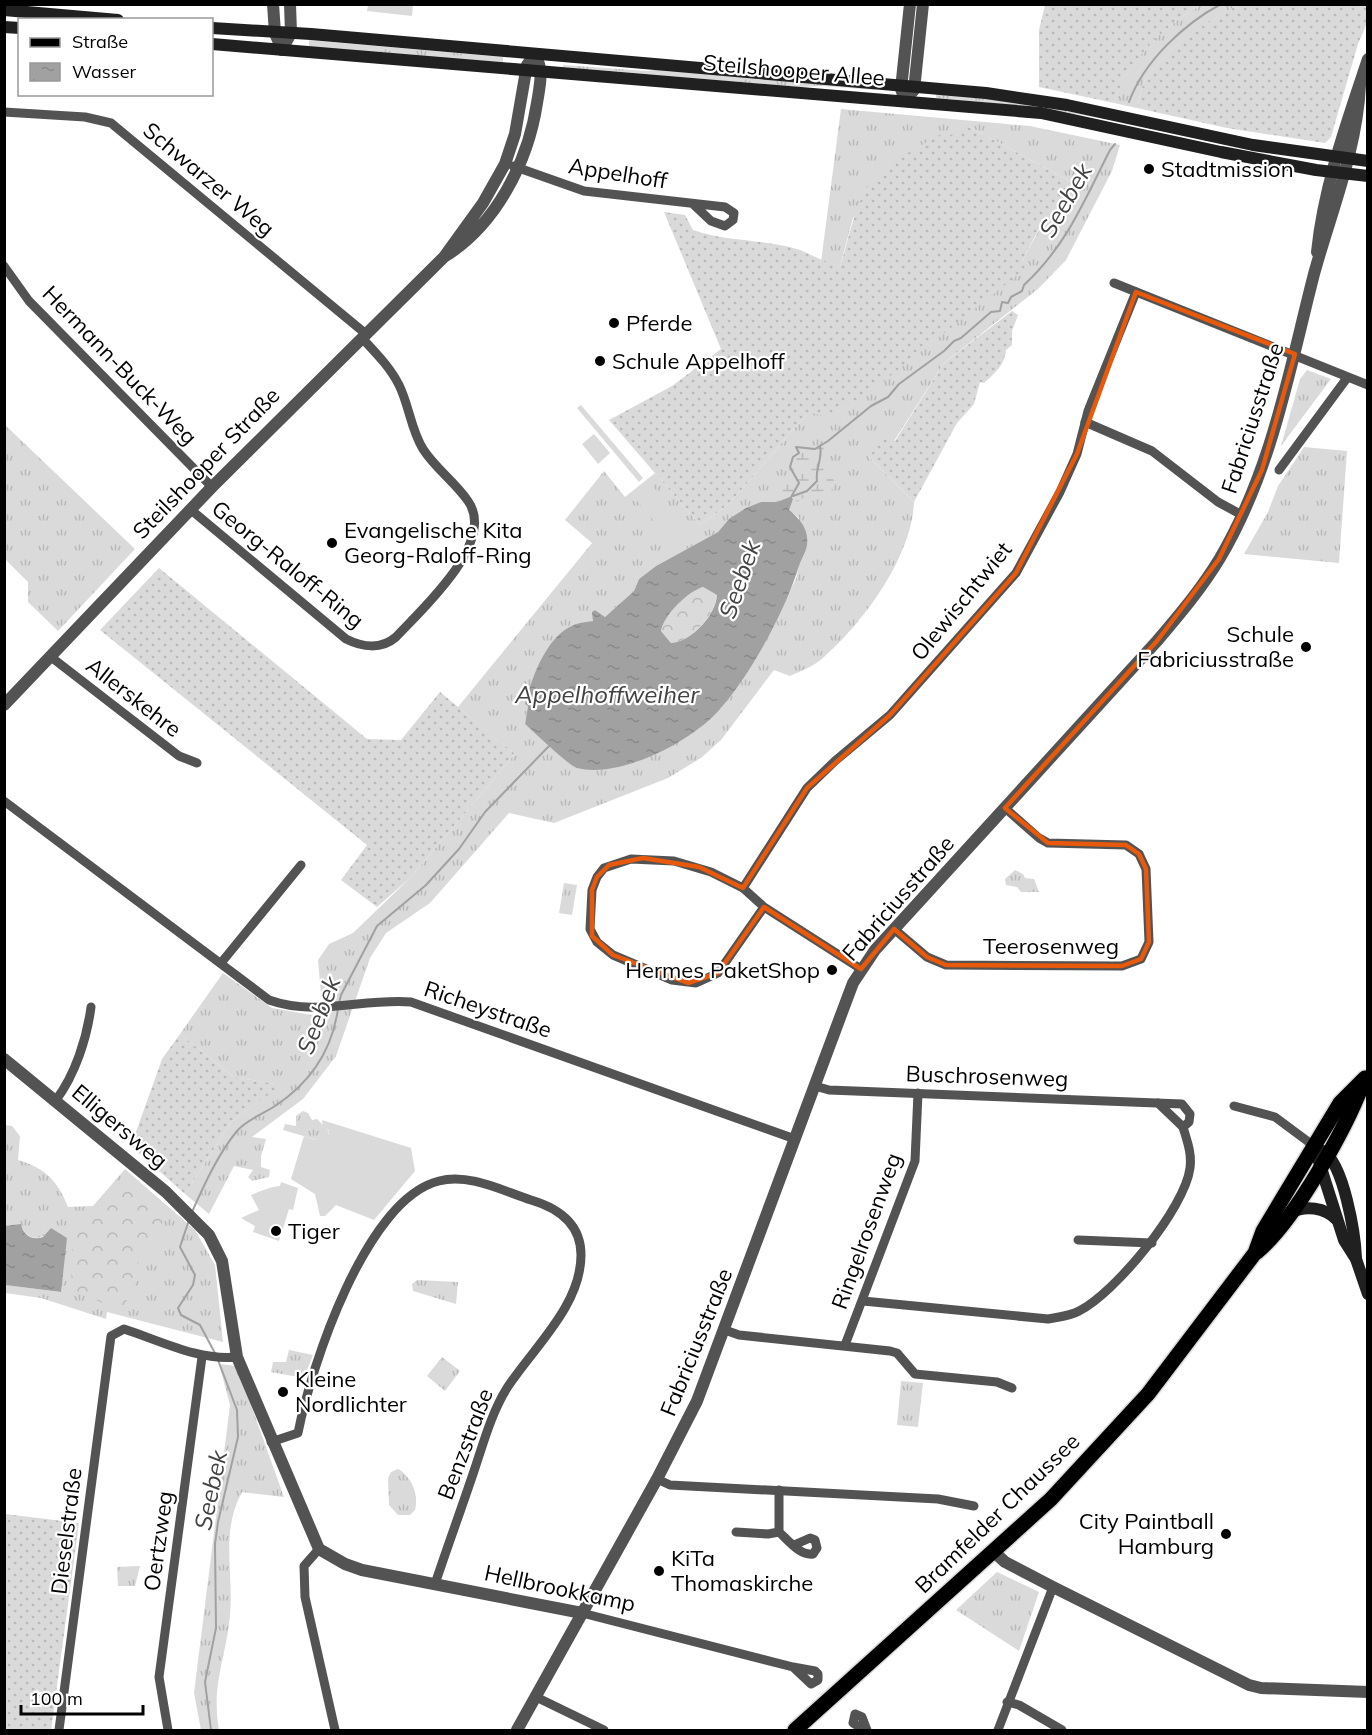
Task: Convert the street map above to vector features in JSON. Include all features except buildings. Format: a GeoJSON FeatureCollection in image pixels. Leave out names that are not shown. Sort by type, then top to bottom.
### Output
{"type":"FeatureCollection","features":[{"type":"Feature","properties":{"kind":"main road"},"geometry":{"type":"LineString","coordinates":[[4,10],[95,18]]}},
{"type":"Feature","properties":{"kind":"main road","name":"Steilshooper Allee"},"geometry":{"type":"LineString","coordinates":[[213,28],[908,85],[1038,100],[1221,152],[1338,173],[1368,176]]}},
{"type":"Feature","properties":{"kind":"main road","name":"Steilshooper Allee"},"geometry":{"type":"LineString","coordinates":[[213,44],[1041,113],[1368,161]]}},
{"type":"Feature","properties":{"kind":"main road","name":"Bramfelder Chaussee"},"geometry":{"type":"LineString","coordinates":[[795,1731],[1051,1499],[1148,1394],[1255,1253],[1273,1238],[1290,1213],[1320,1156],[1340,1103],[1366,1075]]}},
{"type":"Feature","properties":{"kind":"main road"},"geometry":{"type":"LineString","coordinates":[[1320,1156],[1337,1220],[1344,1240],[1356,1259],[1368,1294]]}},
{"type":"Feature","properties":{"kind":"main road"},"geometry":{"type":"LineString","coordinates":[[1320,1156],[1342,1185],[1355,1238],[1356,1259]]}},
{"type":"Feature","properties":{"kind":"main road","name":"Bramfelder Chaussee"},"geometry":{"type":"LineString","coordinates":[[1255,1253],[1263,1231],[1320,1156]]}},
{"type":"Feature","properties":{"kind":"main road"},"geometry":{"type":"LineString","coordinates":[[1290,1213],[1301,1209],[1321,1210],[1337,1220]]}},
{"type":"Feature","properties":{"kind":"street"},"geometry":{"type":"LineString","coordinates":[[273,4],[275,33],[282,50]]}},
{"type":"Feature","properties":{"kind":"street"},"geometry":{"type":"LineString","coordinates":[[282,50],[291,33],[290,4]]}},
{"type":"Feature","properties":{"kind":"street"},"geometry":{"type":"LineString","coordinates":[[905,100],[912,95],[908,85],[910,4]]}},
{"type":"Feature","properties":{"kind":"street"},"geometry":{"type":"LineString","coordinates":[[908,85],[923,4]]}},
{"type":"Feature","properties":{"kind":"street"},"geometry":{"type":"LineString","coordinates":[[535,54],[542,70]]}},
{"type":"Feature","properties":{"kind":"street","name":"Steilshooper Straße"},"geometry":{"type":"LineString","coordinates":[[4,705],[190,509],[444,257],[483,203],[505,164],[515,134],[526,69],[535,54]]}},
{"type":"Feature","properties":{"kind":"street","name":"Fabriciusstraße"},"geometry":{"type":"LineString","coordinates":[[517,1731],[657,1479],[697,1401],[849,993],[861,969],[894,929],[1142,658],[1191,599],[1219,559],[1242,515],[1268,449],[1295,354],[1315,271],[1319,227],[1359,106],[1360,85],[1368,59]]}},
{"type":"Feature","properties":{"kind":"street","name":"Steilshooper Straße"},"geometry":{"type":"LineString","coordinates":[[444,257],[462,246],[478,230],[520,168],[537,108],[542,70]]}},
{"type":"Feature","properties":{"kind":"street","name":"Schwarzer Weg"},"geometry":{"type":"LineString","coordinates":[[4,112],[85,117],[111,123],[364,336]]}},
{"type":"Feature","properties":{"kind":"street","name":"Appelhoff"},"geometry":{"type":"LineString","coordinates":[[505,164],[584,191],[693,204]]}},
{"type":"Feature","properties":{"kind":"street","name":"Hermann-Buck-Weg"},"geometry":{"type":"LineString","coordinates":[[4,266],[29,301],[212,487]]}},
{"type":"Feature","properties":{"kind":"street"},"geometry":{"type":"LineString","coordinates":[[1114,283],[1295,354],[1368,386]]}},
{"type":"Feature","properties":{"kind":"street","name":"Olewischtwiet"},"geometry":{"type":"LineString","coordinates":[[743,888],[807,788],[890,715],[1016,573],[1060,492],[1077,454],[1085,422],[1136,292]]}},
{"type":"Feature","properties":{"kind":"street","name":"Georg-Raloff-Ring"},"geometry":{"type":"LineString","coordinates":[[190,509],[346,639],[370,646],[390,641],[396,637],[464,557],[473,538],[474,519],[469,502],[421,447],[394,377],[364,336]]}},
{"type":"Feature","properties":{"kind":"street","name":"Fabriciusstraße"},"geometry":{"type":"LineString","coordinates":[[1279,470],[1347,378]]}},
{"type":"Feature","properties":{"kind":"street"},"geometry":{"type":"LineString","coordinates":[[1085,422],[1152,451],[1218,502],[1242,515]]}},
{"type":"Feature","properties":{"kind":"street","name":"Allerskehre"},"geometry":{"type":"LineString","coordinates":[[51,657],[179,756],[196,763]]}},
{"type":"Feature","properties":{"kind":"street","name":"Richeystraße"},"geometry":{"type":"LineString","coordinates":[[4,801],[269,1000],[297,1008],[335,1008],[382,1001],[411,1002],[795,1139]]}},
{"type":"Feature","properties":{"kind":"street","name":"Teerosenweg"},"geometry":{"type":"LineString","coordinates":[[894,929],[927,957],[946,965],[1122,966],[1141,958],[1149,942],[1146,868],[1139,854],[1126,845],[1048,843],[1039,838],[1005,808]]}},
{"type":"Feature","properties":{"kind":"street"},"geometry":{"type":"LineString","coordinates":[[764,908],[718,973],[696,983],[672,980],[613,955],[592,936],[590,929],[594,882],[604,868],[621,861],[643,858],[680,862],[711,872],[743,888],[764,908],[861,969]]}},
{"type":"Feature","properties":{"kind":"street"},"geometry":{"type":"LineString","coordinates":[[221,963],[301,865]]}},
{"type":"Feature","properties":{"kind":"street"},"geometry":{"type":"LineString","coordinates":[[56,1100],[69,1080],[89,1022],[91,1006]]}},
{"type":"Feature","properties":{"kind":"street","name":"Elligersweg"},"geometry":{"type":"LineString","coordinates":[[4,1059],[56,1100],[201,1225],[222,1262],[237,1357],[271,1442],[319,1549]]}},
{"type":"Feature","properties":{"kind":"street","name":"Buschrosenweg"},"geometry":{"type":"LineString","coordinates":[[815,1086],[829,1090],[1182,1104],[1187,1107],[1190,1118],[1183,1127],[1191,1153],[1190,1170],[1152,1243],[1088,1306],[1077,1312],[1048,1319],[863,1300]]}},
{"type":"Feature","properties":{"kind":"street","name":"Ringelrosenweg"},"geometry":{"type":"LineString","coordinates":[[845,1345],[915,1161],[918,1093]]}},
{"type":"Feature","properties":{"kind":"street"},"geometry":{"type":"LineString","coordinates":[[1158,1103],[1183,1127]]}},
{"type":"Feature","properties":{"kind":"street"},"geometry":{"type":"LineString","coordinates":[[1234,1106],[1275,1117],[1320,1156]]}},
{"type":"Feature","properties":{"kind":"street","name":"Benzstraße"},"geometry":{"type":"LineString","coordinates":[[271,1442],[298,1433],[305,1395],[339,1303],[380,1229],[405,1200],[420,1189],[441,1180],[469,1180],[545,1204],[560,1212],[574,1227],[580,1244],[580,1264],[568,1302],[506,1390],[492,1419],[435,1584]]}},
{"type":"Feature","properties":{"kind":"street"},"geometry":{"type":"LineString","coordinates":[[1078,1240],[1152,1243]]}},
{"type":"Feature","properties":{"kind":"street","name":"Dieselstraße"},"geometry":{"type":"LineString","coordinates":[[59,1731],[111,1336],[124,1329],[212,1357]]}},
{"type":"Feature","properties":{"kind":"street"},"geometry":{"type":"LineString","coordinates":[[725,1330],[739,1335],[845,1345],[897,1353],[915,1374],[997,1382],[1012,1388]]}},
{"type":"Feature","properties":{"kind":"street"},"geometry":{"type":"LineString","coordinates":[[212,1357],[237,1357]]}},
{"type":"Feature","properties":{"kind":"street","name":"Oertzweg"},"geometry":{"type":"LineString","coordinates":[[168,1731],[159,1677],[212,1357]]}},
{"type":"Feature","properties":{"kind":"street"},"geometry":{"type":"LineString","coordinates":[[657,1479],[670,1485],[938,1499],[974,1506]]}},
{"type":"Feature","properties":{"kind":"street"},"geometry":{"type":"LineString","coordinates":[[779,1490],[779,1532],[794,1545]]}},
{"type":"Feature","properties":{"kind":"street"},"geometry":{"type":"LineString","coordinates":[[736,1532],[768,1534],[779,1532]]}},
{"type":"Feature","properties":{"kind":"street"},"geometry":{"type":"LineString","coordinates":[[319,1549],[304,1566],[305,1597],[335,1731]]}},
{"type":"Feature","properties":{"kind":"street","name":"Hellbrookkamp"},"geometry":{"type":"LineString","coordinates":[[319,1549],[345,1564],[362,1570],[582,1613],[793,1667]]}},
{"type":"Feature","properties":{"kind":"street"},"geometry":{"type":"LineString","coordinates":[[994,1552],[1005,1562],[1249,1685],[1261,1688],[1368,1692]]}},
{"type":"Feature","properties":{"kind":"street"},"geometry":{"type":"LineString","coordinates":[[998,1731],[1007,1702],[1053,1587]]}},
{"type":"Feature","properties":{"kind":"street"},"geometry":{"type":"LineString","coordinates":[[536,1697],[604,1731]]}},
{"type":"Feature","properties":{"kind":"street"},"geometry":{"type":"LineString","coordinates":[[1007,1702],[1019,1705],[1062,1731]]}},
{"type":"Feature","properties":{"kind":"highlighted area"},"geometry":{"type":"Polygon","coordinates":[[[1136,292],[1295,354],[1262,470],[1219,559],[1157,641],[1005,808],[1048,843],[1126,845],[1139,854],[1146,869],[1149,942],[1141,959],[1122,966],[946,965],[927,957],[894,929],[861,969],[764,907],[718,973],[688,983],[613,955],[592,936],[592,890],[597,877],[609,865],[643,858],[699,867],[743,888],[807,788],[890,715],[1016,573],[1077,454],[1136,292]]]}},
{"type":"Feature","properties":{"kind":"green space"},"geometry":{"type":"Polygon","coordinates":[[[1045,4],[1201,5],[1174,23],[1149,46],[1128,73],[1114,103],[1039,87],[1039,30],[1045,4]]]}},
{"type":"Feature","properties":{"kind":"green space"},"geometry":{"type":"Polygon","coordinates":[[[368,5],[413,5],[412,16],[367,11],[368,5]]]}},
{"type":"Feature","properties":{"kind":"green space"},"geometry":{"type":"Polygon","coordinates":[[[1201,5],[1238,5],[1185,39],[1160,61],[1143,85],[1137,108],[1114,103],[1128,73],[1148,46],[1174,23],[1201,5]]]}},
{"type":"Feature","properties":{"kind":"green space"},"geometry":{"type":"Polygon","coordinates":[[[1238,5],[1367,5],[1367,23],[1358,44],[1331,137],[1325,143],[1227,128],[1137,108],[1143,85],[1160,61],[1184,39],[1238,5]]]}},
{"type":"Feature","properties":{"kind":"green space"},"geometry":{"type":"Polygon","coordinates":[[[309,40],[503,57],[503,62],[309,49],[309,40]]]}},
{"type":"Feature","properties":{"kind":"green space"},"geometry":{"type":"Polygon","coordinates":[[[563,65],[647,71],[663,69],[875,86],[875,90],[824,86],[797,87],[563,67],[563,65]]]}},
{"type":"Feature","properties":{"kind":"green space"},"geometry":{"type":"Polygon","coordinates":[[[936,92],[1019,102],[1107,119],[1035,107],[936,98],[936,92]]]}},
{"type":"Feature","properties":{"kind":"green space"},"geometry":{"type":"Polygon","coordinates":[[[841,109],[1030,126],[1120,145],[1112,171],[1066,260],[1038,289],[944,363],[894,441],[869,457],[914,502],[905,545],[895,566],[883,588],[854,627],[812,666],[790,676],[774,670],[721,740],[701,758],[668,778],[554,823],[509,813],[430,903],[386,933],[370,958],[336,1056],[303,1099],[252,1137],[266,1139],[261,1156],[261,1167],[270,1170],[269,1177],[252,1181],[248,1177],[253,1170],[234,1166],[209,1214],[185,1194],[231,1122],[281,1085],[234,1077],[180,1034],[223,973],[272,1008],[323,1017],[318,960],[329,944],[353,933],[410,878],[515,754],[458,707],[592,543],[565,520],[604,471],[625,497],[655,473],[700,525],[729,504],[804,417],[1029,265],[1022,261],[1044,221],[1051,226],[1075,184],[970,127],[853,218],[840,266],[821,262],[841,109]],[[791,497],[777,502],[761,502],[729,519],[718,532],[656,566],[639,579],[634,591],[605,617],[595,610],[593,621],[583,624],[528,706],[525,724],[575,767],[656,747],[682,738],[701,727],[718,711],[749,668],[796,579],[799,566],[799,518],[789,510],[791,497]]]}},
{"type":"Feature","properties":{"kind":"green space"},"geometry":{"type":"Polygon","coordinates":[[[970,127],[1075,184],[1051,226],[1043,221],[1022,261],[1030,265],[865,396],[824,416],[811,413],[804,417],[729,504],[700,525],[609,420],[672,386],[721,349],[664,212],[685,215],[693,230],[706,234],[797,249],[840,266],[859,205],[868,186],[875,178],[892,163],[941,134],[948,136],[970,127]]]}},
{"type":"Feature","properties":{"kind":"green space"},"geometry":{"type":"Polygon","coordinates":[[[1012,311],[1018,315],[1012,331],[1012,345],[1006,350],[1004,360],[995,373],[984,383],[980,382],[974,404],[957,423],[914,502],[869,457],[885,435],[895,441],[944,363],[1012,311]]]}},
{"type":"Feature","properties":{"kind":"green space"},"geometry":{"type":"Polygon","coordinates":[[[1307,370],[1331,379],[1281,446],[1300,379],[1307,370]]]}},
{"type":"Feature","properties":{"kind":"green space"},"geometry":{"type":"Polygon","coordinates":[[[581,405],[643,478],[639,482],[577,408],[581,405]]]}},
{"type":"Feature","properties":{"kind":"green space"},"geometry":{"type":"Polygon","coordinates":[[[4,424],[135,549],[58,631],[28,602],[28,582],[5,559],[4,424]]]}},
{"type":"Feature","properties":{"kind":"green space"},"geometry":{"type":"Polygon","coordinates":[[[594,434],[610,453],[598,464],[582,444],[594,434]]]}},
{"type":"Feature","properties":{"kind":"green space"},"geometry":{"type":"Polygon","coordinates":[[[828,441],[825,475],[834,480],[834,489],[809,495],[789,510],[793,499],[777,502],[789,478],[789,457],[797,447],[815,449],[828,441]]]}},
{"type":"Feature","properties":{"kind":"green space"},"geometry":{"type":"Polygon","coordinates":[[[1304,447],[1347,451],[1339,563],[1244,554],[1268,512],[1278,486],[1304,447]]]}},
{"type":"Feature","properties":{"kind":"green space"},"geometry":{"type":"Polygon","coordinates":[[[649,482],[675,512],[658,526],[632,495],[649,482]]]}},
{"type":"Feature","properties":{"kind":"green space"},"geometry":{"type":"Polygon","coordinates":[[[676,515],[688,529],[667,546],[656,532],[676,515]]]}},
{"type":"Feature","properties":{"kind":"green space"},"geometry":{"type":"Polygon","coordinates":[[[159,568],[367,739],[401,740],[440,692],[515,754],[410,878],[377,907],[341,880],[367,845],[100,630],[159,568]]]}},
{"type":"Feature","properties":{"kind":"green space"},"geometry":{"type":"Polygon","coordinates":[[[703,587],[717,595],[712,611],[694,633],[671,643],[661,631],[667,618],[684,598],[703,587]]]}},
{"type":"Feature","properties":{"kind":"green space"},"geometry":{"type":"Polygon","coordinates":[[[1015,870],[1023,874],[1025,878],[1034,879],[1039,892],[1021,892],[1017,887],[1006,885],[1005,879],[1015,870]]]}},
{"type":"Feature","properties":{"kind":"green space"},"geometry":{"type":"Polygon","coordinates":[[[564,883],[577,885],[572,915],[559,913],[564,883]]]}},
{"type":"Feature","properties":{"kind":"green space"},"geometry":{"type":"Polygon","coordinates":[[[180,1034],[234,1077],[282,1085],[231,1122],[185,1194],[131,1146],[162,1059],[180,1034]]]}},
{"type":"Feature","properties":{"kind":"green space"},"geometry":{"type":"Polygon","coordinates":[[[303,1111],[308,1113],[312,1120],[317,1119],[329,1131],[328,1136],[320,1134],[317,1140],[283,1130],[285,1124],[296,1126],[296,1116],[303,1111]]]}},
{"type":"Feature","properties":{"kind":"green space"},"geometry":{"type":"Polygon","coordinates":[[[322,1120],[411,1148],[415,1171],[374,1220],[336,1205],[325,1216],[320,1216],[315,1194],[291,1179],[304,1136],[316,1140],[320,1134],[329,1134],[329,1130],[323,1127],[322,1120]]]}},
{"type":"Feature","properties":{"kind":"green space"},"geometry":{"type":"Polygon","coordinates":[[[5,1125],[12,1126],[20,1136],[18,1160],[36,1167],[49,1177],[60,1190],[68,1207],[93,1206],[125,1169],[195,1230],[215,1265],[223,1342],[107,1312],[106,1319],[41,1298],[5,1293],[5,1285],[61,1292],[51,1229],[44,1236],[36,1238],[28,1235],[22,1228],[5,1226],[5,1125]]]}},
{"type":"Feature","properties":{"kind":"green space"},"geometry":{"type":"Polygon","coordinates":[[[126,1179],[166,1212],[156,1241],[141,1247],[133,1291],[119,1312],[93,1298],[71,1292],[73,1217],[100,1214],[126,1179]]]}},
{"type":"Feature","properties":{"kind":"green space"},"geometry":{"type":"Polygon","coordinates":[[[281,1182],[298,1188],[293,1210],[289,1209],[279,1241],[253,1232],[255,1226],[241,1218],[259,1210],[251,1195],[280,1186],[281,1182]]]}},
{"type":"Feature","properties":{"kind":"green space"},"geometry":{"type":"Polygon","coordinates":[[[417,1280],[458,1282],[456,1304],[413,1291],[412,1284],[417,1280]]]}},
{"type":"Feature","properties":{"kind":"green space"},"geometry":{"type":"Polygon","coordinates":[[[289,1350],[313,1355],[304,1378],[271,1372],[273,1362],[286,1362],[289,1350]]]}},
{"type":"Feature","properties":{"kind":"green space"},"geometry":{"type":"Polygon","coordinates":[[[442,1357],[460,1371],[445,1391],[427,1376],[442,1357]]]}},
{"type":"Feature","properties":{"kind":"green space"},"geometry":{"type":"Polygon","coordinates":[[[219,1364],[237,1366],[284,1497],[242,1492],[235,1507],[231,1522],[229,1553],[230,1615],[218,1685],[219,1730],[201,1730],[194,1693],[230,1405],[219,1364]]]}},
{"type":"Feature","properties":{"kind":"green space"},"geometry":{"type":"Polygon","coordinates":[[[901,1381],[923,1383],[918,1427],[897,1425],[901,1381]]]}},
{"type":"Feature","properties":{"kind":"green space"},"geometry":{"type":"Polygon","coordinates":[[[398,1469],[411,1482],[415,1493],[415,1510],[410,1515],[398,1515],[389,1505],[388,1478],[391,1472],[398,1469]]]}},
{"type":"Feature","properties":{"kind":"green space"},"geometry":{"type":"Polygon","coordinates":[[[5,1514],[79,1523],[51,1730],[5,1730],[5,1514]]]}},
{"type":"Feature","properties":{"kind":"green space"},"geometry":{"type":"Polygon","coordinates":[[[140,1566],[135,1586],[118,1586],[117,1567],[140,1566]]]}},
{"type":"Feature","properties":{"kind":"green space"},"geometry":{"type":"Polygon","coordinates":[[[997,1572],[1039,1592],[1019,1651],[956,1610],[997,1572]]]}},
{"type":"Feature","properties":{"kind":"water","name":"Appelhoffweiher"},"geometry":{"type":"Polygon","coordinates":[[[790,497],[793,499],[789,510],[805,529],[806,548],[785,602],[766,641],[732,695],[708,721],[674,745],[654,755],[614,768],[594,770],[573,766],[525,724],[528,706],[525,704],[532,681],[543,656],[559,635],[569,627],[593,621],[592,612],[595,610],[605,617],[634,591],[639,579],[656,566],[718,532],[729,519],[746,508],[761,502],[777,502],[790,497]],[[703,587],[697,589],[672,611],[661,631],[671,643],[694,633],[712,611],[717,595],[703,587]]]}},
{"type":"Feature","properties":{"kind":"water"},"geometry":{"type":"Polygon","coordinates":[[[21,1224],[24,1231],[32,1238],[43,1237],[51,1228],[67,1238],[61,1292],[5,1285],[5,1226],[21,1224]]]}},
{"type":"Feature","properties":{"kind":"waterway","name":"Seebek"},"geometry":{"type":"LineString","coordinates":[[1129,102],[1144,72],[1167,45],[1193,22],[1221,4]]}},
{"type":"Feature","properties":{"kind":"waterway","name":"Seebek"},"geometry":{"type":"LineString","coordinates":[[790,499],[799,483],[790,467],[793,457],[799,453],[796,447],[815,449],[828,441],[871,406],[888,397],[899,384],[961,338],[991,312],[1000,311],[1002,302],[1008,303],[1011,297],[1022,291],[1024,285],[1039,270],[1063,238],[1115,144]]}},
{"type":"Feature","properties":{"kind":"waterway","name":"Seebek"},"geometry":{"type":"LineString","coordinates":[[793,496],[807,491],[817,481],[820,446]]}},
{"type":"Feature","properties":{"kind":"waterway","name":"Seebek"},"geometry":{"type":"LineString","coordinates":[[339,1003],[377,926],[426,885],[459,849],[485,812],[551,744]]}},
{"type":"Feature","properties":{"kind":"waterway","name":"Seebek"},"geometry":{"type":"LineString","coordinates":[[192,1212],[218,1160],[237,1131],[288,1097],[309,1076],[325,1052],[338,1009]]}},
{"type":"Feature","properties":{"kind":"waterway","name":"Seebek"},"geometry":{"type":"LineString","coordinates":[[189,1220],[180,1247],[195,1275],[193,1285],[178,1308],[181,1315],[200,1325],[216,1355]]}},
{"type":"Feature","properties":{"kind":"waterway","name":"Seebek"},"geometry":{"type":"LineString","coordinates":[[211,1730],[205,1682],[216,1628],[215,1544],[238,1437],[237,1410],[218,1360]]}},
{"type":"Feature","properties":{"kind":"place","name":"Stadtmission"},"geometry":{"type":"Point","coordinates":[1149,169]}},
{"type":"Feature","properties":{"kind":"place","name":"Pferde"},"geometry":{"type":"Point","coordinates":[614,323]}},
{"type":"Feature","properties":{"kind":"place","name":"Schule Appelhoff"},"geometry":{"type":"Point","coordinates":[600,361]}},
{"type":"Feature","properties":{"kind":"place","name":"Evangelische Kita Georg-Raloff-Ring"},"geometry":{"type":"Point","coordinates":[332,543]}},
{"type":"Feature","properties":{"kind":"place","name":"Schule Fabriciusstraße"},"geometry":{"type":"Point","coordinates":[1306,647]}},
{"type":"Feature","properties":{"kind":"place","name":"Hermes PaketShop"},"geometry":{"type":"Point","coordinates":[832,970]}},
{"type":"Feature","properties":{"kind":"place","name":"Tiger"},"geometry":{"type":"Point","coordinates":[276,1231]}},
{"type":"Feature","properties":{"kind":"place","name":"Kleine Nordlichter"},"geometry":{"type":"Point","coordinates":[283,1392]}},
{"type":"Feature","properties":{"kind":"place","name":"City Paintball Hamburg"},"geometry":{"type":"Point","coordinates":[1226,1534]}},
{"type":"Feature","properties":{"kind":"place","name":"KiTa Thomaskirche"},"geometry":{"type":"Point","coordinates":[659,1571]}}]}
